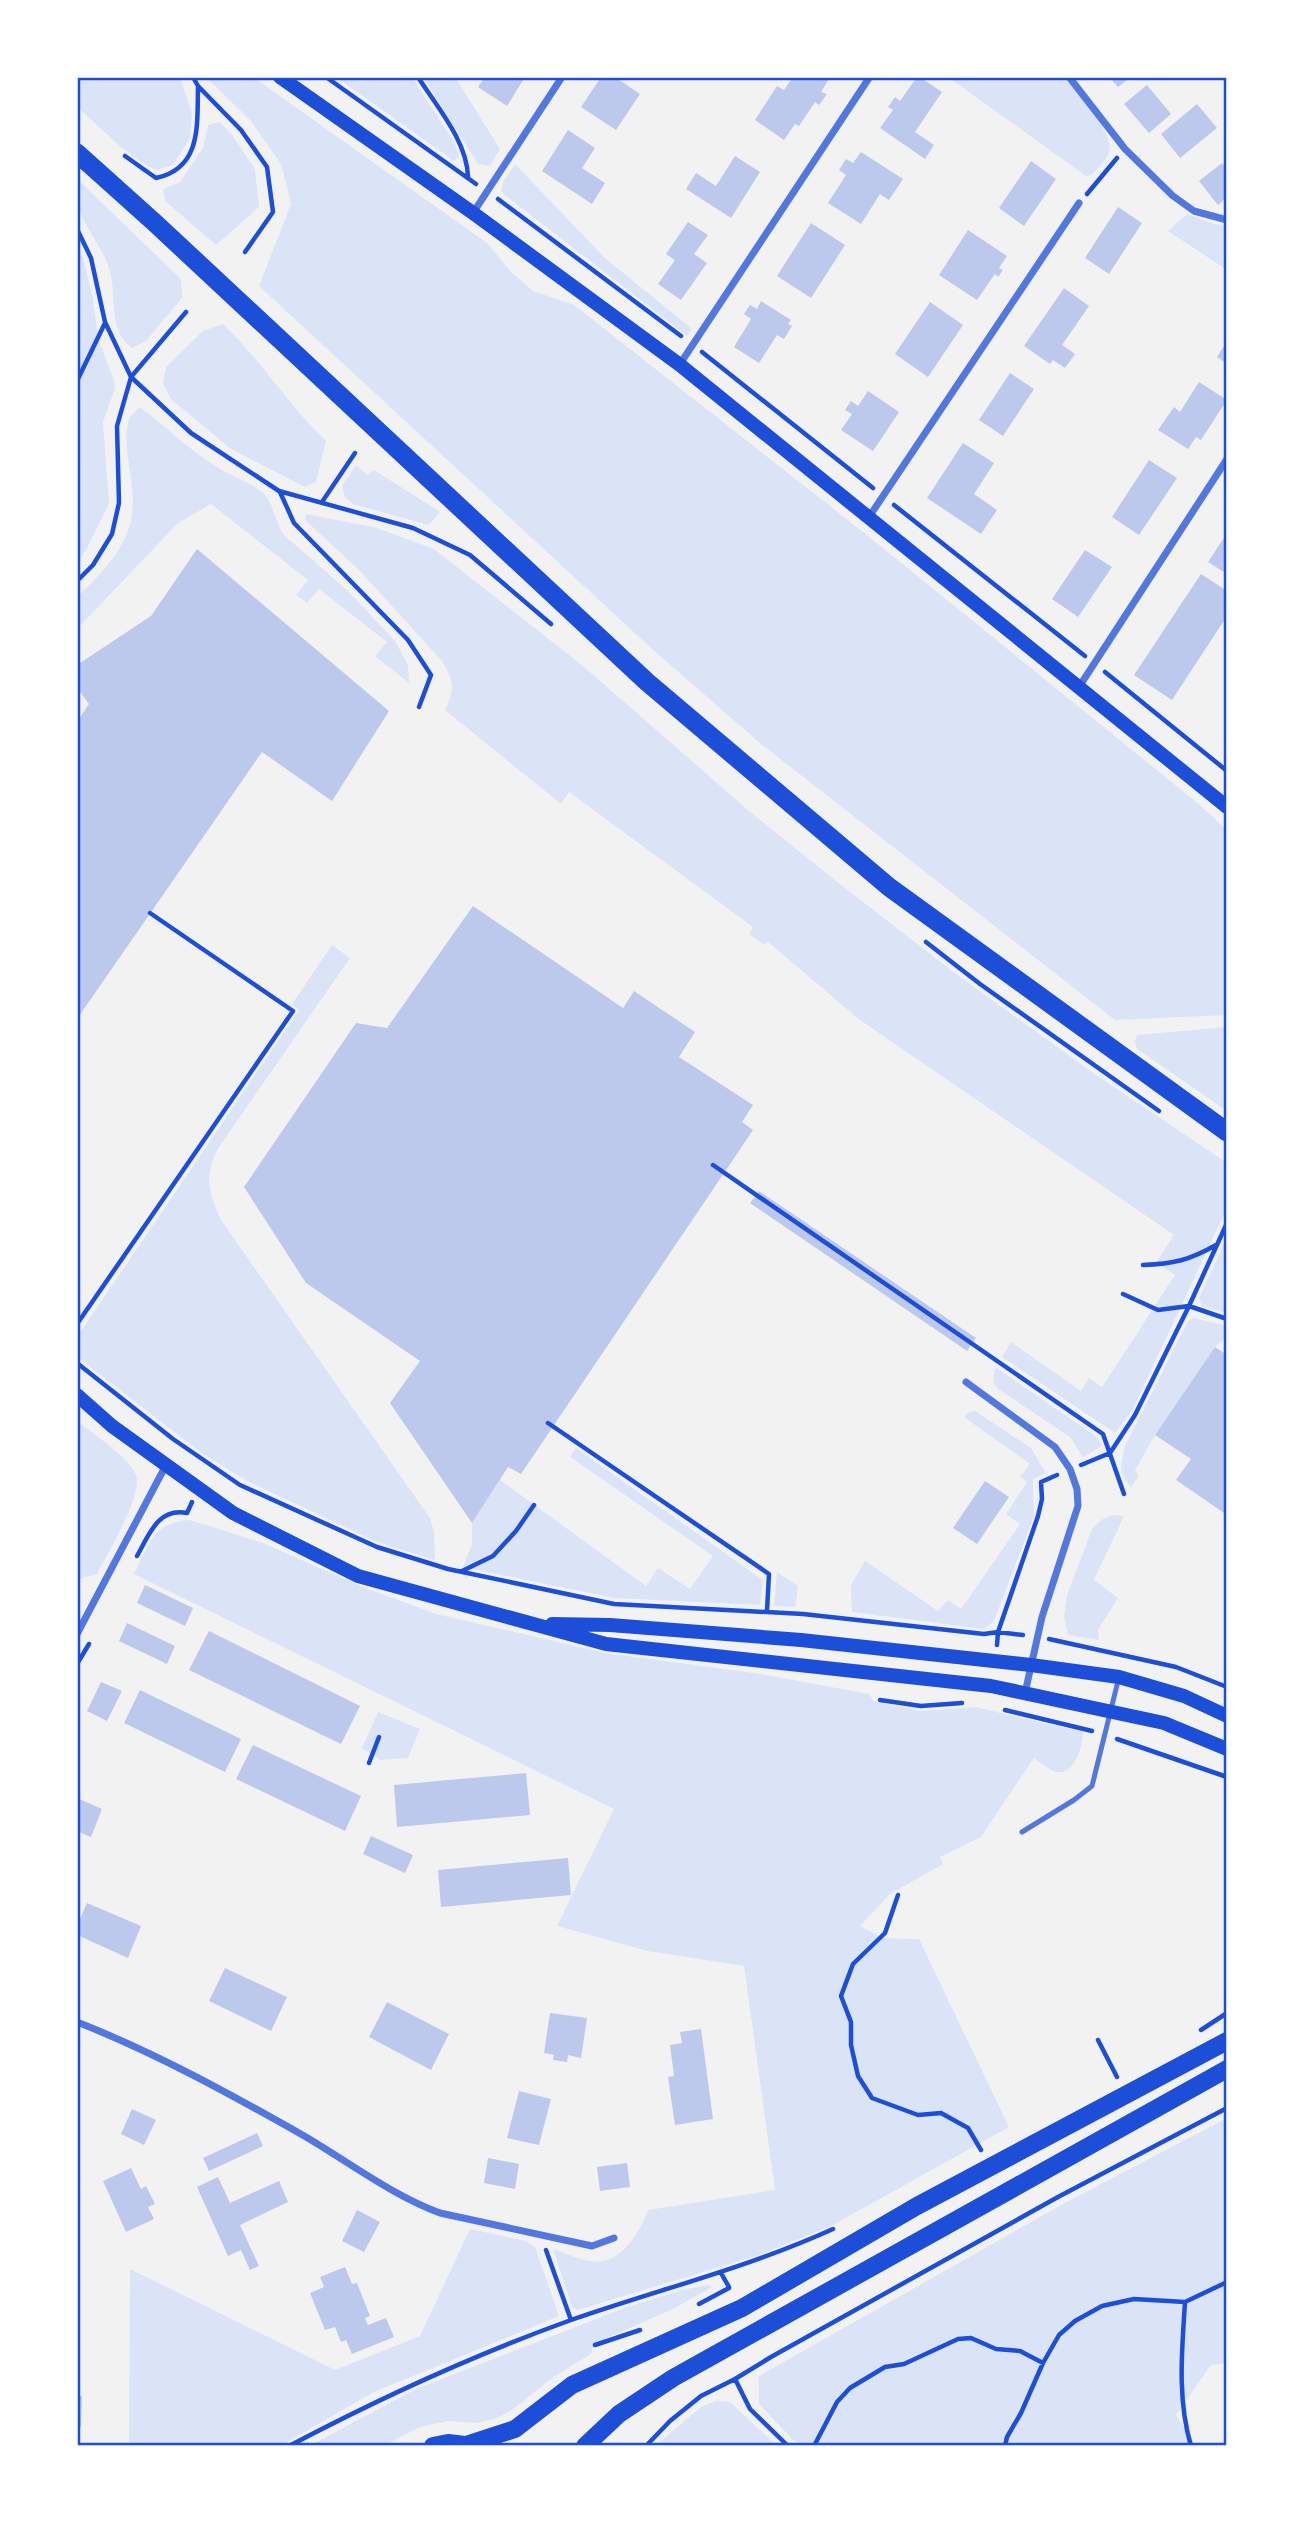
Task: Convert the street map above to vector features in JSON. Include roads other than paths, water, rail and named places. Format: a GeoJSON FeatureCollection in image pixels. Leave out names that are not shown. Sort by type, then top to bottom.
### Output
{"type":"FeatureCollection","features":[{"type":"Feature","properties":{"kind":"highway"},"geometry":{"type":"LineString","coordinates":[[77,153],[647,682],[889,887],[1227,1132]]}},
{"type":"Feature","properties":{"kind":"main road"},"geometry":{"type":"LineString","coordinates":[[281,77],[680,365],[1227,807]]}},
{"type":"Feature","properties":{"kind":"main road"},"geometry":{"type":"LineString","coordinates":[[77,1395],[112,1426],[199,1490],[244,1519],[358,1576],[606,1644],[991,1686],[1164,1723],[1227,1749]]}},
{"type":"Feature","properties":{"kind":"main road"},"geometry":{"type":"LineString","coordinates":[[526,1623],[610,1625],[801,1640],[1031,1665],[1119,1677],[1184,1696],[1227,1716]]}},
{"type":"Feature","properties":{"kind":"main road"},"geometry":{"type":"LineString","coordinates":[[433,2446],[448,2443],[471,2445],[515,2429],[572,2385],[742,2308],[917,2206],[1227,2041]]}},
{"type":"Feature","properties":{"kind":"main road"},"geometry":{"type":"LineString","coordinates":[[585,2446],[619,2414],[673,2378],[1227,2069]]}},
{"type":"Feature","properties":{"kind":"street"},"geometry":{"type":"LineString","coordinates":[[473,213],[562,77]]}},
{"type":"Feature","properties":{"kind":"street"},"geometry":{"type":"LineString","coordinates":[[1069,77],[1125,149],[1173,196],[1194,211],[1227,220]]}},
{"type":"Feature","properties":{"kind":"street"},"geometry":{"type":"LineString","coordinates":[[680,365],[869,78]]}},
{"type":"Feature","properties":{"kind":"street"},"geometry":{"type":"LineString","coordinates":[[869,517],[1079,202]]}},
{"type":"Feature","properties":{"kind":"street"},"geometry":{"type":"LineString","coordinates":[[1079,687],[1227,459]]}},
{"type":"Feature","properties":{"kind":"street"},"geometry":{"type":"LineString","coordinates":[[966,1382],[1055,1447],[1070,1469],[1077,1489],[1078,1506],[1037,1636],[1025,1693]]}},
{"type":"Feature","properties":{"kind":"street"},"geometry":{"type":"LineString","coordinates":[[77,1634],[166,1465]]}},
{"type":"Feature","properties":{"kind":"street"},"geometry":{"type":"LineString","coordinates":[[77,2022],[211,2085],[306,2137],[416,2204],[440,2213],[592,2246],[614,2238]]}},
{"type":"Feature","properties":{"kind":"lane"},"geometry":{"type":"LineString","coordinates":[[1022,1832],[1092,1786],[1119,1677]]}}]}
